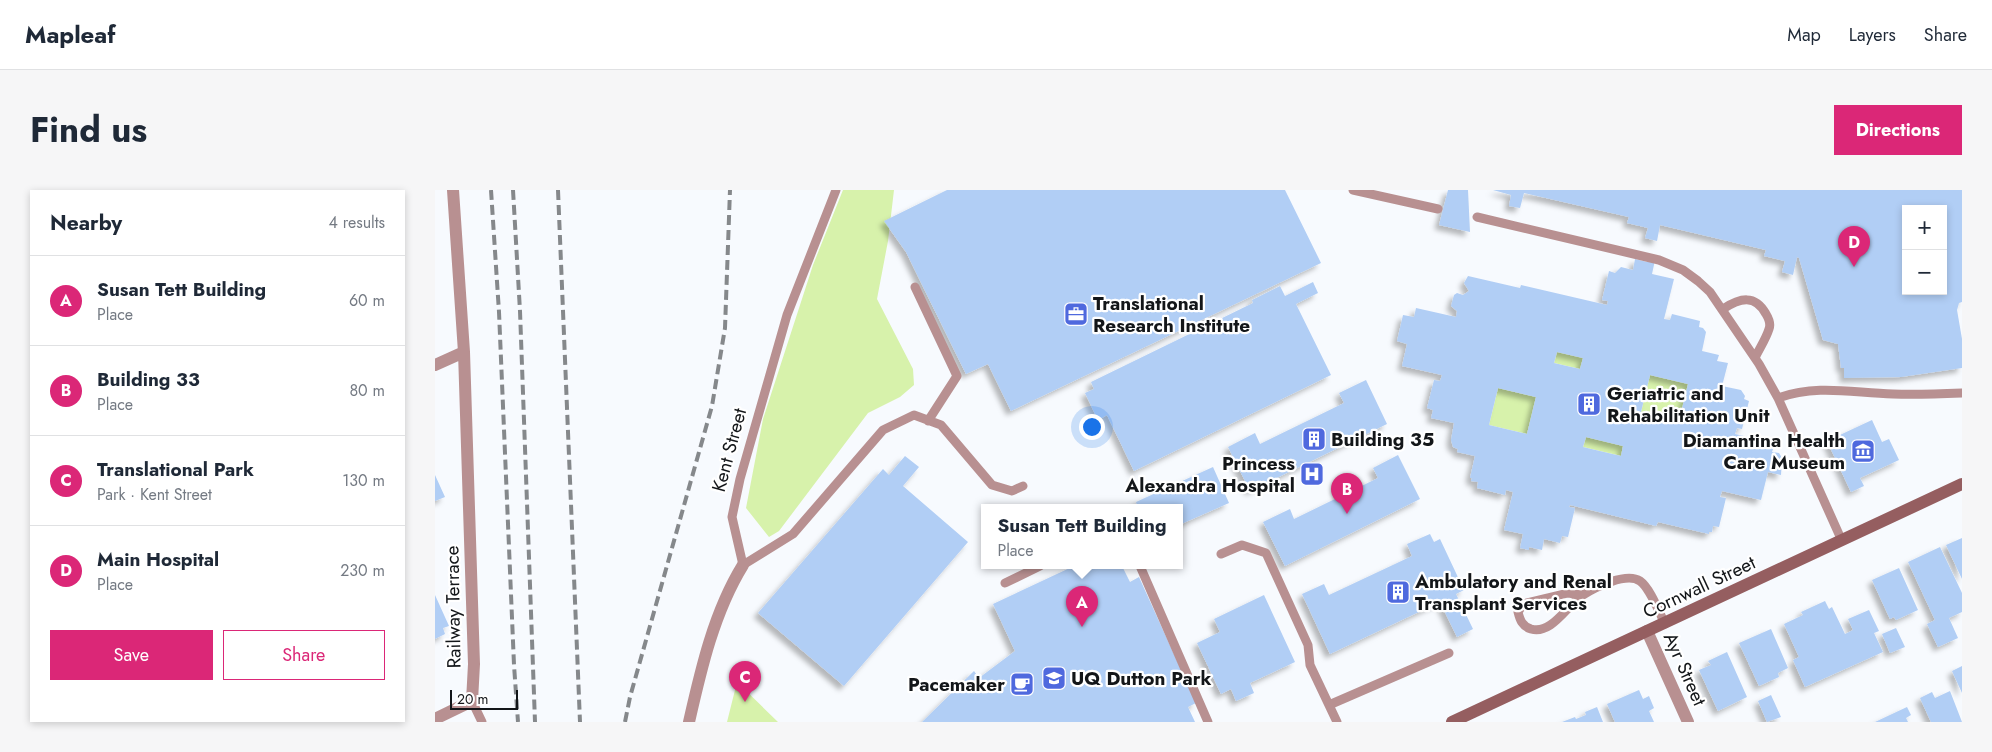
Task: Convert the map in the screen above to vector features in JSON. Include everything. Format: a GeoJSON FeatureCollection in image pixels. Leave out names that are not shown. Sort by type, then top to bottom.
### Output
{"type":"FeatureCollection","features":[{"type":"Feature","properties":{"kind":"main road","name":"Cornwall Street"},"geometry":{"type":"LineString","coordinates":[[1452,722],[1962,484]]}},
{"type":"Feature","properties":{"kind":"street","name":"Railway Terrace"},"geometry":{"type":"LineString","coordinates":[[453,190],[464,352],[474,664],[472,701]]}},
{"type":"Feature","properties":{"kind":"street"},"geometry":{"type":"LineString","coordinates":[[435,365],[464,352]]}},
{"type":"Feature","properties":{"kind":"street"},"geometry":{"type":"LineString","coordinates":[[689,722],[695,694],[719,613],[733,581],[743,565]]}},
{"type":"Feature","properties":{"kind":"street","name":"Ayr Street"},"geometry":{"type":"LineString","coordinates":[[1647,632],[1688,722]]}},
{"type":"Feature","properties":{"kind":"street"},"geometry":{"type":"LineString","coordinates":[[435,719],[472,701]]}},
{"type":"Feature","properties":{"kind":"lane","name":"Kent Street"},"geometry":{"type":"LineString","coordinates":[[743,565],[732,518],[739,479],[787,315],[836,190]]}},
{"type":"Feature","properties":{"kind":"lane"},"geometry":{"type":"LineString","coordinates":[[1354,191],[1438,209]]}},
{"type":"Feature","properties":{"kind":"lane"},"geometry":{"type":"LineString","coordinates":[[1477,217],[1671,264],[1698,281],[1710,292],[1723,309],[1778,398],[1842,541]]}},
{"type":"Feature","properties":{"kind":"lane"},"geometry":{"type":"LineString","coordinates":[[915,287],[957,376],[928,421]]}},
{"type":"Feature","properties":{"kind":"lane"},"geometry":{"type":"LineString","coordinates":[[1723,309],[1732,303],[1750,300],[1756,302],[1767,316],[1770,322],[1769,329],[1755,358]]}},
{"type":"Feature","properties":{"kind":"lane"},"geometry":{"type":"LineString","coordinates":[[1778,398],[1793,393],[1821,389],[1901,394],[1962,393]]}},
{"type":"Feature","properties":{"kind":"lane"},"geometry":{"type":"LineString","coordinates":[[743,565],[793,534],[883,430],[915,416],[941,426],[992,485],[1012,491],[1023,486]]}},
{"type":"Feature","properties":{"kind":"lane"},"geometry":{"type":"LineString","coordinates":[[1221,554],[1242,545],[1265,553],[1308,645],[1310,665],[1337,722]]}},
{"type":"Feature","properties":{"kind":"lane"},"geometry":{"type":"LineString","coordinates":[[1005,583],[1034,569]]}},
{"type":"Feature","properties":{"kind":"lane"},"geometry":{"type":"LineString","coordinates":[[1141,569],[1208,722]]}},
{"type":"Feature","properties":{"kind":"lane"},"geometry":{"type":"LineString","coordinates":[[1582,595],[1568,592],[1523,604],[1517,612],[1520,622],[1528,628],[1538,631],[1547,627],[1582,595],[1615,580],[1625,578],[1639,580],[1645,585],[1665,624]]}},
{"type":"Feature","properties":{"kind":"lane"},"geometry":{"type":"LineString","coordinates":[[1329,705],[1449,652]]}},
{"type":"Feature","properties":{"kind":"lane","name":"Railway Terrace"},"geometry":{"type":"LineString","coordinates":[[472,701],[482,722]]}},
{"type":"Feature","properties":{"kind":"green space"},"geometry":{"type":"Polygon","coordinates":[[[843,190],[894,190],[888,241],[877,299],[913,369],[914,385],[900,397],[868,413],[779,531],[769,537],[746,508],[763,419],[813,265],[843,190]]]}},
{"type":"Feature","properties":{"kind":"green space"},"geometry":{"type":"Polygon","coordinates":[[[1557,352],[1583,358],[1580,369],[1554,363],[1557,352]]]}},
{"type":"Feature","properties":{"kind":"green space"},"geometry":{"type":"Polygon","coordinates":[[[1650,375],[1688,384],[1679,421],[1641,412],[1650,375]]]}},
{"type":"Feature","properties":{"kind":"green space"},"geometry":{"type":"Polygon","coordinates":[[[1498,388],[1536,397],[1527,434],[1489,425],[1498,388]]]}},
{"type":"Feature","properties":{"kind":"green space"},"geometry":{"type":"Polygon","coordinates":[[[1586,437],[1623,446],[1621,456],[1583,447],[1586,437]]]}},
{"type":"Feature","properties":{"kind":"green space"},"geometry":{"type":"Polygon","coordinates":[[[737,682],[778,722],[727,722],[737,682]]]}},
{"type":"Feature","properties":{"kind":"building","name":"Translational Research Institute"},"geometry":{"type":"Polygon","coordinates":[[[947,190],[1285,190],[1321,263],[1011,411],[988,364],[966,374],[906,252],[884,221],[947,190]]]}},
{"type":"Feature","properties":{"kind":"building"},"geometry":{"type":"Polygon","coordinates":[[[1448,190],[1468,190],[1470,232],[1439,225],[1448,190]]]}},
{"type":"Feature","properties":{"kind":"building"},"geometry":{"type":"Polygon","coordinates":[[[1493,190],[1962,190],[1962,302],[1959,303],[1957,310],[1962,339],[1962,368],[1901,377],[1844,378],[1844,368],[1841,368],[1838,344],[1823,340],[1799,258],[1797,257],[1793,275],[1782,272],[1785,261],[1764,256],[1766,250],[1660,225],[1657,241],[1645,238],[1648,228],[1627,223],[1629,217],[1524,193],[1520,208],[1509,206],[1511,195],[1493,190]]]}},
{"type":"Feature","properties":{"kind":"building","name":"Geriatric and Rehabilitation Unit"},"geometry":{"type":"Polygon","coordinates":[[[1648,258],[1655,260],[1652,274],[1674,279],[1664,319],[1670,320],[1672,314],[1700,321],[1699,327],[1703,328],[1706,332],[1702,351],[1719,355],[1717,361],[1728,363],[1722,386],[1741,390],[1745,396],[1744,399],[1749,401],[1742,429],[1737,428],[1735,434],[1775,443],[1772,452],[1779,453],[1782,458],[1781,475],[1768,472],[1761,500],[1722,491],[1720,497],[1726,498],[1719,527],[1713,526],[1712,532],[1709,532],[1709,534],[1658,522],[1656,526],[1570,505],[1569,507],[1575,508],[1568,537],[1562,536],[1560,543],[1544,539],[1542,550],[1529,547],[1529,550],[1520,548],[1523,534],[1504,530],[1513,492],[1506,490],[1505,495],[1477,488],[1478,482],[1471,481],[1472,478],[1470,478],[1475,456],[1457,452],[1458,449],[1453,447],[1451,440],[1454,423],[1431,418],[1433,410],[1427,408],[1434,380],[1440,381],[1442,375],[1402,366],[1407,344],[1397,341],[1403,315],[1414,317],[1416,308],[1456,317],[1457,311],[1451,306],[1454,295],[1457,293],[1463,295],[1469,291],[1464,283],[1468,276],[1520,288],[1521,285],[1607,305],[1608,301],[1602,300],[1609,271],[1615,273],[1621,267],[1633,270],[1635,259],[1647,262],[1648,258]],[[1557,352],[1554,363],[1580,369],[1583,358],[1557,352]],[[1650,375],[1641,412],[1679,421],[1688,384],[1650,375]],[[1498,388],[1489,425],[1527,434],[1536,397],[1498,388]],[[1586,437],[1583,447],[1621,456],[1623,446],[1586,437]]]}},
{"type":"Feature","properties":{"kind":"building"},"geometry":{"type":"Polygon","coordinates":[[[1313,282],[1318,293],[1296,304],[1331,375],[1134,471],[1107,415],[1098,420],[1085,393],[1094,389],[1091,382],[1253,303],[1252,300],[1280,286],[1285,296],[1313,282]]]}},
{"type":"Feature","properties":{"kind":"building","name":"Building 35"},"geometry":{"type":"Polygon","coordinates":[[[1366,380],[1387,424],[1250,491],[1228,447],[1255,433],[1260,444],[1344,403],[1339,393],[1366,380]]]}},
{"type":"Feature","properties":{"kind":"building","name":"Diamantina Health Care Museum"},"geometry":{"type":"Polygon","coordinates":[[[1872,420],[1882,442],[1889,439],[1899,460],[1860,478],[1864,486],[1851,492],[1827,441],[1872,420]]]}},
{"type":"Feature","properties":{"kind":"building"},"geometry":{"type":"Polygon","coordinates":[[[1398,455],[1420,499],[1285,566],[1263,522],[1290,509],[1294,519],[1378,478],[1373,468],[1398,455]]]}},
{"type":"Feature","properties":{"kind":"building"},"geometry":{"type":"Polygon","coordinates":[[[905,456],[919,467],[903,486],[968,542],[844,686],[758,613],[883,469],[889,475],[905,456]]]}},
{"type":"Feature","properties":{"kind":"building"},"geometry":{"type":"Polygon","coordinates":[[[1213,467],[1229,503],[1183,523],[1183,504],[1137,504],[1136,502],[1213,467]]]}},
{"type":"Feature","properties":{"kind":"building"},"geometry":{"type":"Polygon","coordinates":[[[435,475],[445,497],[435,501],[435,475]]]}},
{"type":"Feature","properties":{"kind":"building","name":"Ambulatory and Renal Transplant Services"},"geometry":{"type":"Polygon","coordinates":[[[1430,534],[1434,542],[1440,539],[1464,590],[1456,594],[1473,629],[1457,637],[1440,602],[1330,654],[1302,594],[1324,584],[1329,595],[1412,556],[1407,544],[1430,534]]]}},
{"type":"Feature","properties":{"kind":"building"},"geometry":{"type":"Polygon","coordinates":[[[1962,538],[1962,579],[1946,545],[1962,538]]]}},
{"type":"Feature","properties":{"kind":"building"},"geometry":{"type":"Polygon","coordinates":[[[1940,547],[1962,593],[1962,612],[1949,618],[1958,638],[1938,647],[1927,624],[1935,620],[1908,562],[1940,547]]]}},
{"type":"Feature","properties":{"kind":"building"},"geometry":{"type":"Polygon","coordinates":[[[1899,568],[1918,610],[1896,620],[1894,617],[1890,619],[1872,580],[1899,568]]]}},
{"type":"Feature","properties":{"kind":"building","name":"UQ Dutton Park"},"geometry":{"type":"Polygon","coordinates":[[[1068,569],[1124,569],[1130,582],[1139,577],[1196,703],[1188,707],[1195,722],[922,722],[974,671],[979,678],[1015,651],[993,604],[1068,569]]]}},
{"type":"Feature","properties":{"kind":"building"},"geometry":{"type":"Polygon","coordinates":[[[435,595],[449,626],[443,628],[445,634],[435,639],[435,595]]]}},
{"type":"Feature","properties":{"kind":"building"},"geometry":{"type":"Polygon","coordinates":[[[1264,595],[1295,662],[1250,683],[1254,693],[1236,701],[1231,689],[1221,694],[1197,643],[1220,632],[1214,619],[1264,595]]]}},
{"type":"Feature","properties":{"kind":"building"},"geometry":{"type":"Polygon","coordinates":[[[1825,601],[1829,609],[1832,607],[1845,634],[1853,630],[1848,619],[1869,610],[1879,631],[1874,633],[1883,652],[1805,687],[1793,660],[1799,657],[1784,624],[1803,615],[1801,612],[1825,601]]]}},
{"type":"Feature","properties":{"kind":"building"},"geometry":{"type":"Polygon","coordinates":[[[1896,628],[1905,647],[1890,653],[1882,634],[1896,628]]]}},
{"type":"Feature","properties":{"kind":"building"},"geometry":{"type":"Polygon","coordinates":[[[1771,629],[1788,668],[1778,673],[1779,677],[1759,686],[1739,643],[1771,629]]]}},
{"type":"Feature","properties":{"kind":"building"},"geometry":{"type":"Polygon","coordinates":[[[1727,652],[1747,697],[1718,711],[1699,670],[1711,665],[1708,661],[1727,652]]]}},
{"type":"Feature","properties":{"kind":"building"},"geometry":{"type":"Polygon","coordinates":[[[1962,666],[1962,693],[1952,671],[1962,666]]]}},
{"type":"Feature","properties":{"kind":"building"},"geometry":{"type":"Polygon","coordinates":[[[1639,690],[1643,699],[1649,696],[1654,708],[1649,711],[1654,722],[1615,722],[1607,704],[1639,690]]]}},
{"type":"Feature","properties":{"kind":"building"},"geometry":{"type":"Polygon","coordinates":[[[1950,691],[1962,722],[1931,722],[1920,698],[1932,692],[1935,698],[1950,691]]]}},
{"type":"Feature","properties":{"kind":"building"},"geometry":{"type":"Polygon","coordinates":[[[1771,695],[1781,717],[1767,722],[1758,701],[1771,695]]]}},
{"type":"Feature","properties":{"kind":"building"},"geometry":{"type":"Polygon","coordinates":[[[1597,707],[1603,722],[1562,722],[1586,715],[1585,712],[1597,707]]]}},
{"type":"Feature","properties":{"kind":"building"},"geometry":{"type":"Polygon","coordinates":[[[1907,707],[1911,715],[1906,718],[1908,722],[1875,722],[1907,707]]]}},
{"type":"Feature","properties":{"kind":"railway"},"geometry":{"type":"LineString","coordinates":[[491,190],[499,312],[518,722]]}},
{"type":"Feature","properties":{"kind":"railway"},"geometry":{"type":"LineString","coordinates":[[513,190],[520,311],[535,722]]}},
{"type":"Feature","properties":{"kind":"railway"},"geometry":{"type":"LineString","coordinates":[[558,190],[580,722]]}},
{"type":"Feature","properties":{"kind":"railway"},"geometry":{"type":"LineString","coordinates":[[625,722],[630,697],[712,406],[725,328],[730,190]]}},
{"type":"Feature","properties":{"kind":"place","name":"Main Hospital"},"geometry":{"type":"Point","coordinates":[1854,267]}},
{"type":"Feature","properties":{"kind":"place","name":"Translational Research Institute"},"geometry":{"type":"Point","coordinates":[1076,314]}},
{"type":"Feature","properties":{"kind":"place","name":"Geriatric and Rehabilitation Unit"},"geometry":{"type":"Point","coordinates":[1589,404]}},
{"type":"Feature","properties":{"kind":"place","name":"Building 35"},"geometry":{"type":"Point","coordinates":[1314,439]}},
{"type":"Feature","properties":{"kind":"place","name":"Diamantina Health Care Museum"},"geometry":{"type":"Point","coordinates":[1863,451]}},
{"type":"Feature","properties":{"kind":"place","name":"Princess Alexandra Hospital"},"geometry":{"type":"Point","coordinates":[1312,474]}},
{"type":"Feature","properties":{"kind":"place","name":"Building 33"},"geometry":{"type":"Point","coordinates":[1347,514]}},
{"type":"Feature","properties":{"kind":"place","name":"Ambulatory and Renal Transplant Services"},"geometry":{"type":"Point","coordinates":[1398,592]}},
{"type":"Feature","properties":{"kind":"place","name":"Susan Tett Building"},"geometry":{"type":"Point","coordinates":[1082,627]}},
{"type":"Feature","properties":{"kind":"place","name":"UQ Dutton Park"},"geometry":{"type":"Point","coordinates":[1054,678]}},
{"type":"Feature","properties":{"kind":"place","name":"Pacemaker"},"geometry":{"type":"Point","coordinates":[1022,684]}},
{"type":"Feature","properties":{"kind":"place","name":"Translational Park"},"geometry":{"type":"Point","coordinates":[745,702]}}]}
